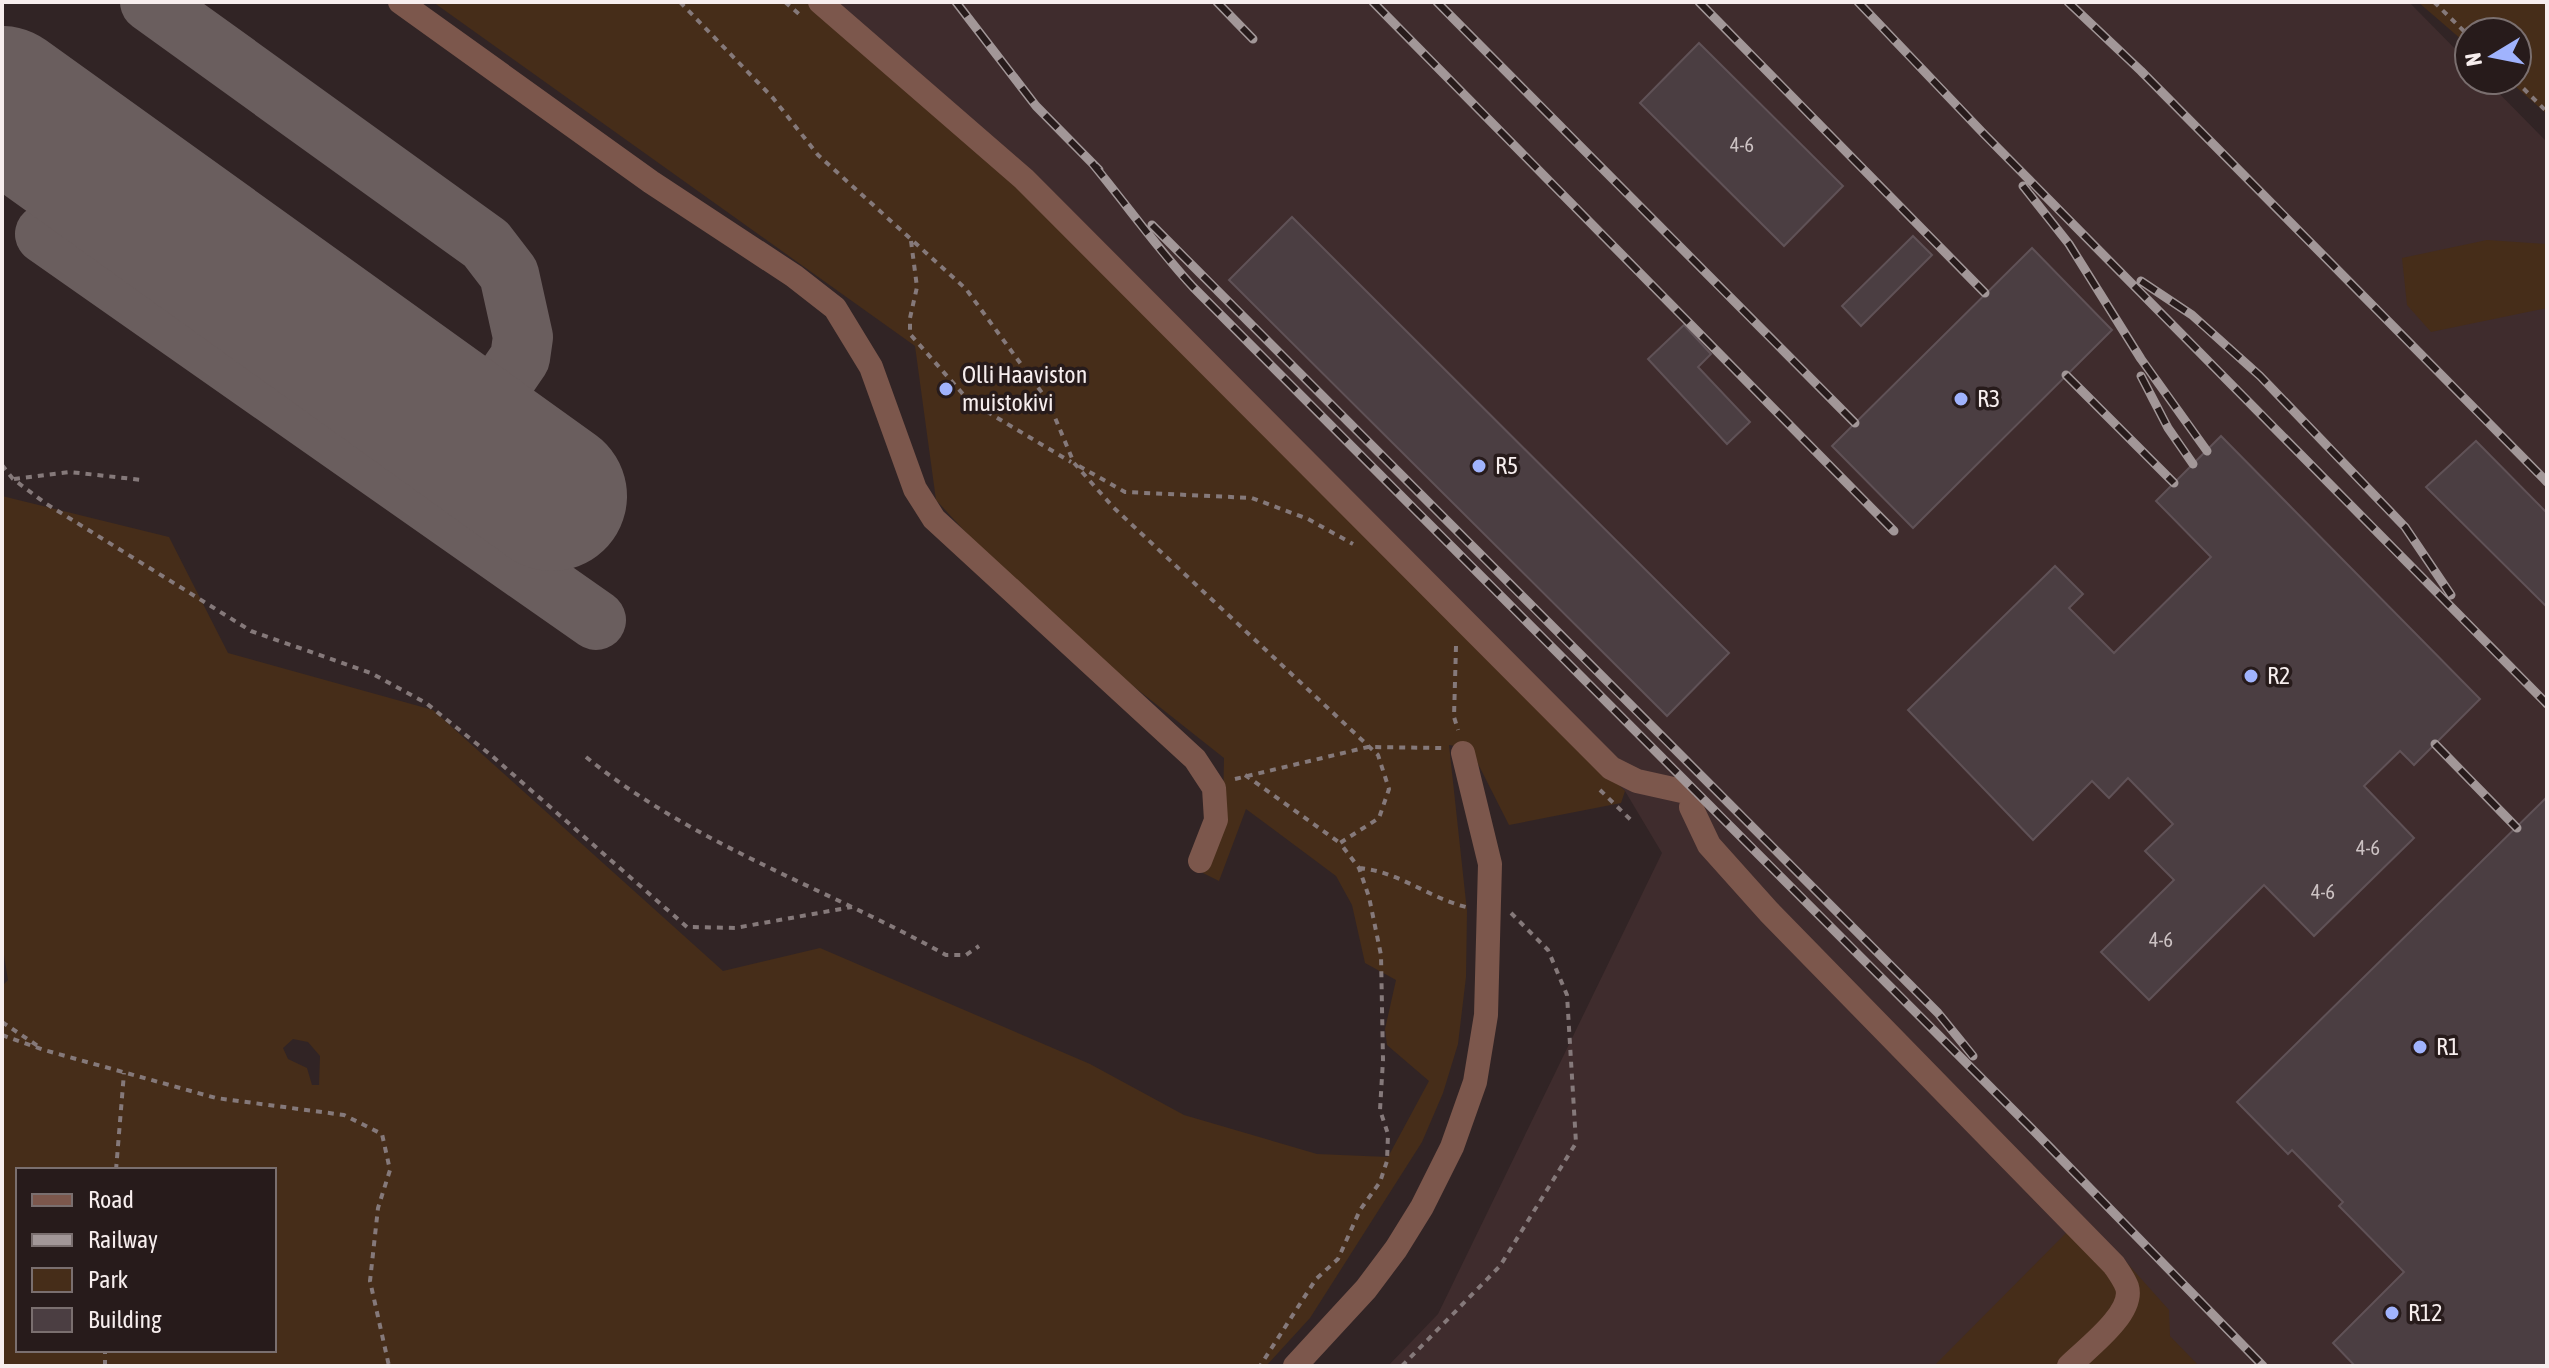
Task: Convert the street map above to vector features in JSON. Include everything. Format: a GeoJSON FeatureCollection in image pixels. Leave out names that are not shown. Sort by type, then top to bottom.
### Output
{"type":"FeatureCollection","features":[{"type":"Feature","properties":{"kind":"street"},"geometry":{"type":"LineString","coordinates":[[400,2],[651,182],[794,276],[835,308],[871,367],[915,489],[934,519],[1195,759],[1214,788],[1216,820],[1200,861]]}},
{"type":"Feature","properties":{"kind":"street"},"geometry":{"type":"LineString","coordinates":[[815,12],[1024,179],[1611,768],[1687,799],[1709,845],[1769,912],[2114,1265],[2128,1288],[2121,1316],[2069,1366]]}},
{"type":"Feature","properties":{"kind":"street"},"geometry":{"type":"LineString","coordinates":[[1295,1366],[1366,1289],[1396,1249],[1422,1207],[1452,1147],[1475,1082],[1486,1015],[1490,864],[1463,753]]}},
{"type":"Feature","properties":{"kind":"path"},"geometry":{"type":"LineString","coordinates":[[680,2],[773,98],[818,155],[966,289],[1048,401],[1074,463],[1113,507],[1378,755],[1389,789],[1379,818],[1340,843]]}},
{"type":"Feature","properties":{"kind":"path"},"geometry":{"type":"LineString","coordinates":[[785,2],[815,12]]}},
{"type":"Feature","properties":{"kind":"path"},"geometry":{"type":"LineString","coordinates":[[2434,2],[2453,20]]}},
{"type":"Feature","properties":{"kind":"path"},"geometry":{"type":"LineString","coordinates":[[2531,96],[2547,112]]}},
{"type":"Feature","properties":{"kind":"path"},"geometry":{"type":"LineString","coordinates":[[907,237],[912,242],[917,287],[910,334],[969,401],[1125,492],[1252,498],[1308,519],[1359,547],[1336,525]]}},
{"type":"Feature","properties":{"kind":"path"},"geometry":{"type":"LineString","coordinates":[[2,465],[13,479],[45,503],[251,631],[371,673],[426,703],[492,756],[687,927],[735,928],[852,907]]}},
{"type":"Feature","properties":{"kind":"path"},"geometry":{"type":"LineString","coordinates":[[13,479],[70,472],[142,480]]}},
{"type":"Feature","properties":{"kind":"path"},"geometry":{"type":"LineString","coordinates":[[1214,788],[1245,775],[1368,747],[1443,748],[1463,753],[1454,717],[1456,646],[1467,657]]}},
{"type":"Feature","properties":{"kind":"path"},"geometry":{"type":"LineString","coordinates":[[586,757],[620,785],[698,833],[946,955],[966,955],[979,946]]}},
{"type":"Feature","properties":{"kind":"path"},"geometry":{"type":"LineString","coordinates":[[1245,775],[1340,843],[1359,868],[1369,897],[1381,955],[1383,1060],[1380,1110],[1388,1134],[1387,1161],[1380,1182],[1360,1210],[1338,1259],[1316,1279],[1260,1366]]}},
{"type":"Feature","properties":{"kind":"path"},"geometry":{"type":"LineString","coordinates":[[1600,790],[1634,823]]}},
{"type":"Feature","properties":{"kind":"path"},"geometry":{"type":"LineString","coordinates":[[1359,868],[1393,875],[1451,903],[1488,902],[1548,950],[1567,995],[1576,1143],[1500,1266],[1402,1366]]}},
{"type":"Feature","properties":{"kind":"path"},"geometry":{"type":"LineString","coordinates":[[2,1022],[44,1050]]}},
{"type":"Feature","properties":{"kind":"path"},"geometry":{"type":"LineString","coordinates":[[2,1035],[44,1050],[216,1098],[344,1115],[382,1134],[390,1170],[378,1208],[370,1281],[389,1366]]}},
{"type":"Feature","properties":{"kind":"path"},"geometry":{"type":"LineString","coordinates":[[116,1168],[124,1073]]}},
{"type":"Feature","properties":{"kind":"shaded area"},"geometry":{"type":"Polygon","coordinates":[[[810,2],[2409,2],[2453,47],[2453,96],[2502,96],[2547,142],[2547,1366],[1388,1366],[1438,1314],[1662,853],[1625,791],[810,2]]]}},
{"type":"Feature","properties":{"kind":"green space"},"geometry":{"type":"Polygon","coordinates":[[[433,2],[808,2],[1011,176],[1625,791],[1621,803],[1509,825],[1470,748],[1449,745],[1467,911],[1466,977],[1458,1044],[1443,1093],[1422,1142],[1310,1318],[1266,1366],[2,1366],[2,986],[8,980],[2,943],[2,496],[169,537],[228,653],[433,710],[723,971],[820,948],[1090,1064],[1184,1115],[1317,1154],[1388,1157],[1429,1081],[1387,1045],[1385,1029],[1396,980],[1365,963],[1352,905],[1336,876],[1246,809],[1219,881],[1203,873],[1223,809],[1224,758],[1037,610],[936,500],[915,346],[433,2]],[[293,1039],[283,1048],[288,1059],[307,1068],[312,1085],[319,1085],[320,1056],[308,1042],[293,1039]]]}},
{"type":"Feature","properties":{"kind":"green space"},"geometry":{"type":"Polygon","coordinates":[[[2418,2],[2547,2],[2547,114],[2526,96],[2533,96],[2533,16],[2453,16],[2453,32],[2418,2]]]}},
{"type":"Feature","properties":{"kind":"green space"},"geometry":{"type":"Polygon","coordinates":[[[2487,240],[2547,244],[2547,308],[2431,332],[2407,305],[2402,258],[2487,240]]]}},
{"type":"Feature","properties":{"kind":"green space"},"geometry":{"type":"Polygon","coordinates":[[[2067,1232],[2119,1254],[2169,1310],[2170,1336],[2199,1366],[1934,1366],[2067,1232]]]}},
{"type":"Feature","properties":{"kind":"building"},"geometry":{"type":"Polygon","coordinates":[[[1699,43],[1843,186],[1784,246],[1640,103],[1699,43]]]}},
{"type":"Feature","properties":{"kind":"building","name":"R5"},"geometry":{"type":"Polygon","coordinates":[[[1292,217],[1729,653],[1667,716],[1229,280],[1292,217]]]}},
{"type":"Feature","properties":{"kind":"building"},"geometry":{"type":"Polygon","coordinates":[[[1913,236],[1932,255],[1861,326],[1842,306],[1913,236]]]}},
{"type":"Feature","properties":{"kind":"building","name":"R3"},"geometry":{"type":"Polygon","coordinates":[[[2032,248],[2112,330],[1913,528],[1832,446],[2032,248]]]}},
{"type":"Feature","properties":{"kind":"building"},"geometry":{"type":"Polygon","coordinates":[[[1684,325],[1711,354],[1698,367],[1750,422],[1727,444],[1648,359],[1684,325]]]}},
{"type":"Feature","properties":{"kind":"building","name":"R2"},"geometry":{"type":"Polygon","coordinates":[[[2221,436],[2480,699],[2414,765],[2400,751],[2364,786],[2414,838],[2314,936],[2264,885],[2149,1000],[2101,952],[2174,880],[2145,851],[2173,824],[2128,778],[2109,798],[2092,781],[2033,840],[1908,710],[2055,566],[2083,594],[2069,608],[2114,653],[2211,557],[2156,501],[2221,436]]]}},
{"type":"Feature","properties":{"kind":"building"},"geometry":{"type":"Polygon","coordinates":[[[2476,441],[2547,513],[2547,607],[2426,487],[2476,441]]]}},
{"type":"Feature","properties":{"kind":"building","name":"R1"},"geometry":{"type":"Polygon","coordinates":[[[2547,797],[2547,1366],[2355,1366],[2333,1343],[2404,1272],[2339,1206],[2343,1202],[2292,1150],[2288,1154],[2237,1102],[2547,797]]]}},
{"type":"Feature","properties":{"kind":"taxiway"},"geometry":{"type":"LineString","coordinates":[[150,2],[486,244],[509,274],[523,337],[520,358],[468,434]]}},
{"type":"Feature","properties":{"kind":"taxiway"},"geometry":{"type":"LineString","coordinates":[[45,234],[596,620]]}},
{"type":"Feature","properties":{"kind":"runway"},"geometry":{"type":"LineString","coordinates":[[2,101],[552,496]]}},
{"type":"Feature","properties":{"kind":"railway"},"geometry":{"type":"LineString","coordinates":[[956,2],[1036,106],[1099,170]]}},
{"type":"Feature","properties":{"kind":"railway"},"geometry":{"type":"LineString","coordinates":[[1217,2],[1253,39]]}},
{"type":"Feature","properties":{"kind":"railway"},"geometry":{"type":"LineString","coordinates":[[1373,2],[1894,531]]}},
{"type":"Feature","properties":{"kind":"railway"},"geometry":{"type":"LineString","coordinates":[[1437,2],[1855,423]]}},
{"type":"Feature","properties":{"kind":"railway"},"geometry":{"type":"LineString","coordinates":[[1699,2],[1985,293]]}},
{"type":"Feature","properties":{"kind":"railway"},"geometry":{"type":"LineString","coordinates":[[1858,2],[1983,133],[2547,704]]}},
{"type":"Feature","properties":{"kind":"railway"},"geometry":{"type":"LineString","coordinates":[[2068,2],[2141,71],[2547,482]]}},
{"type":"Feature","properties":{"kind":"railway"},"geometry":{"type":"LineString","coordinates":[[1092,163],[1193,287],[2036,1133],[2263,1366]]}},
{"type":"Feature","properties":{"kind":"railway"},"geometry":{"type":"LineString","coordinates":[[2023,186],[2069,244],[2141,359],[2207,451]]}},
{"type":"Feature","properties":{"kind":"railway"},"geometry":{"type":"LineString","coordinates":[[1152,225],[1938,1013],[1973,1056]]}},
{"type":"Feature","properties":{"kind":"railway"},"geometry":{"type":"LineString","coordinates":[[2141,281],[2192,315],[2260,376],[2405,527],[2451,595]]}},
{"type":"Feature","properties":{"kind":"railway"},"geometry":{"type":"LineString","coordinates":[[2066,375],[2174,483]]}},
{"type":"Feature","properties":{"kind":"railway"},"geometry":{"type":"LineString","coordinates":[[2141,376],[2168,428],[2193,464]]}},
{"type":"Feature","properties":{"kind":"railway"},"geometry":{"type":"LineString","coordinates":[[2435,744],[2517,828]]}},
{"type":"Feature","properties":{"kind":"place","name":"Olli Haaviston muistokivi"},"geometry":{"type":"Point","coordinates":[946,389]}},
{"type":"Feature","properties":{"kind":"place","name":"R3"},"geometry":{"type":"Point","coordinates":[1961,399]}},
{"type":"Feature","properties":{"kind":"place","name":"R5"},"geometry":{"type":"Point","coordinates":[1479,466]}},
{"type":"Feature","properties":{"kind":"place","name":"R2"},"geometry":{"type":"Point","coordinates":[2251,676]}},
{"type":"Feature","properties":{"kind":"place","name":"R1"},"geometry":{"type":"Point","coordinates":[2420,1047]}},
{"type":"Feature","properties":{"kind":"place","name":"R12"},"geometry":{"type":"Point","coordinates":[2392,1313]}}]}
